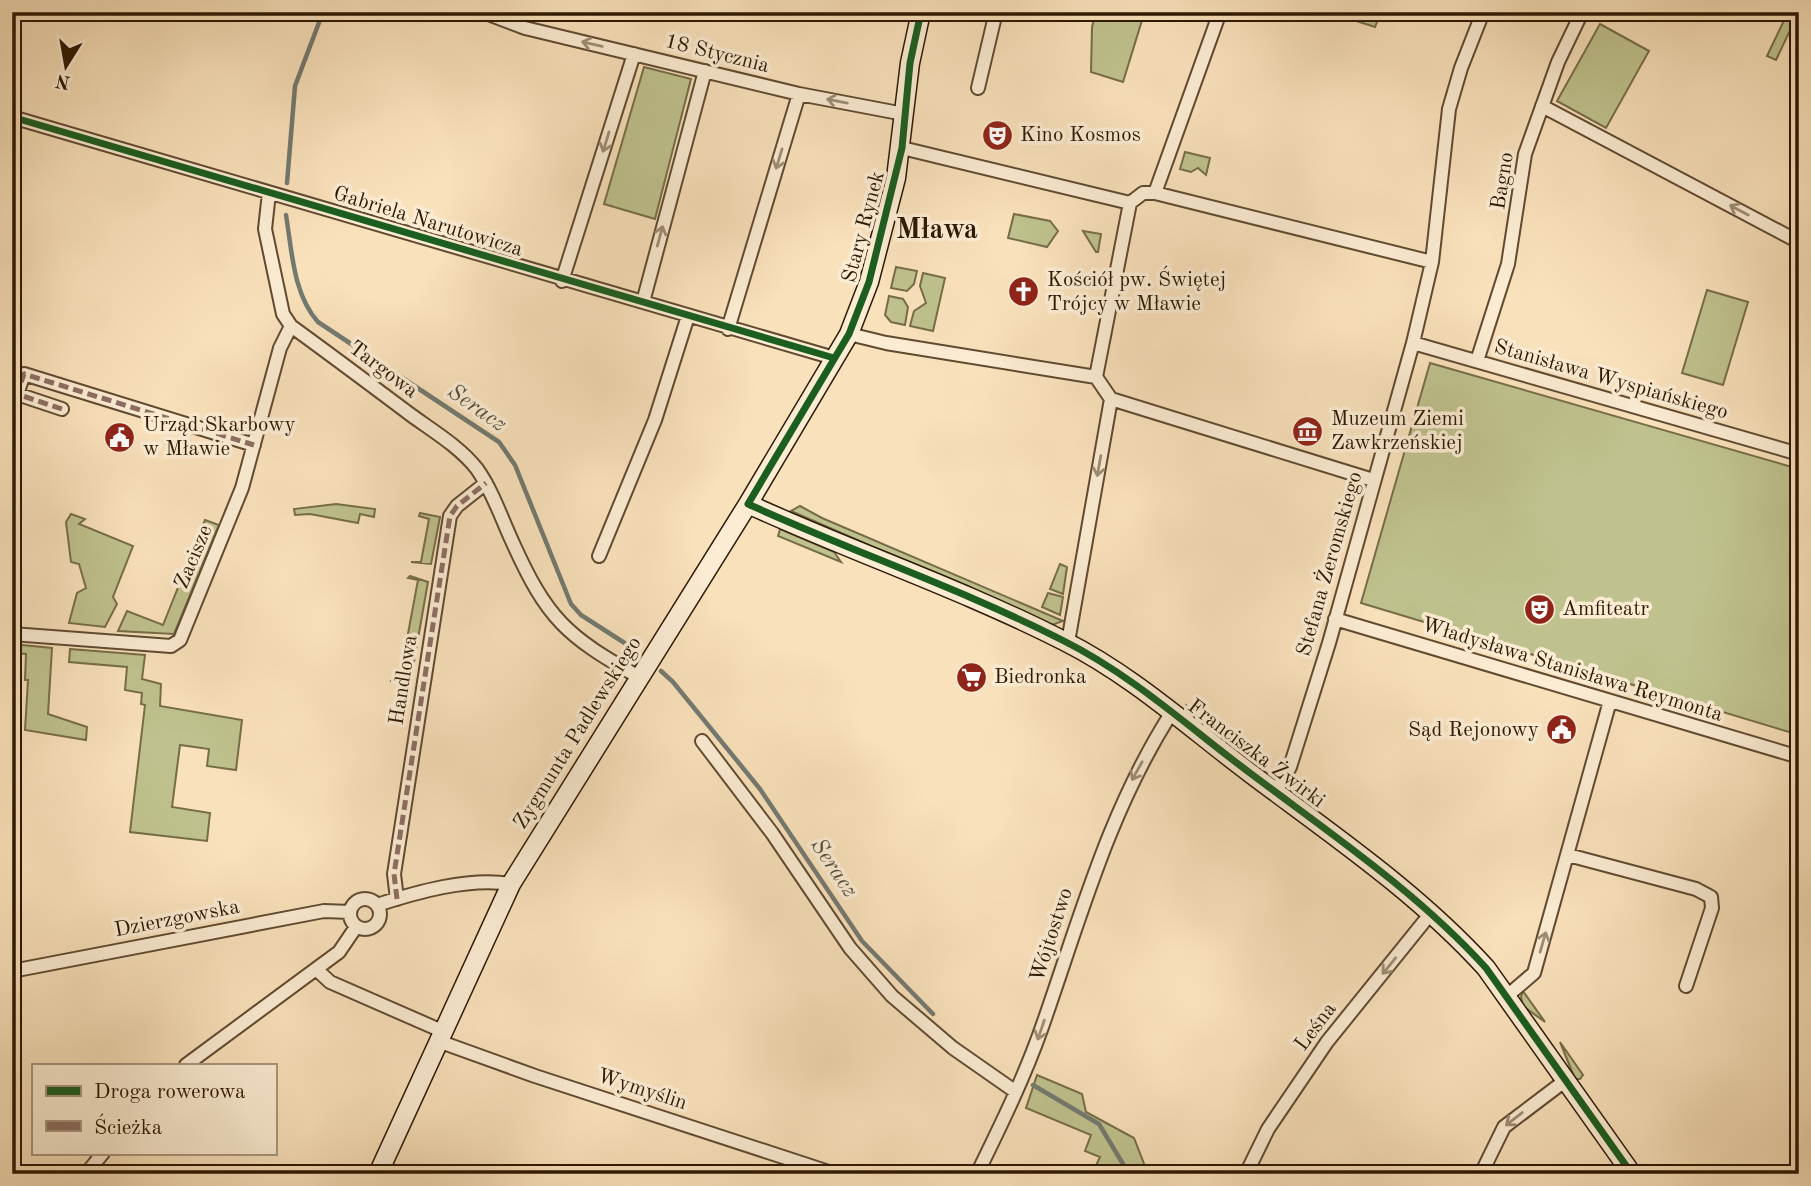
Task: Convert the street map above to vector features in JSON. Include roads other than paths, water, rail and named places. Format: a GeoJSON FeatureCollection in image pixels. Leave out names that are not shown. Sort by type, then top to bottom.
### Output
{"type":"FeatureCollection","features":[{"type":"Feature","properties":{"kind":"main road"},"geometry":{"type":"LineString","coordinates":[[902,148],[904,114],[921,12]]}},
{"type":"Feature","properties":{"kind":"main road","name":"Stary Rynek"},"geometry":{"type":"LineString","coordinates":[[849,334],[876,256],[902,148]]}},
{"type":"Feature","properties":{"kind":"main road","name":"Zygmunta Padlewskiego"},"geometry":{"type":"LineString","coordinates":[[377,1174],[511,884],[748,505],[849,334]]}},
{"type":"Feature","properties":{"kind":"main road","name":"Franciszka Żwirki"},"geometry":{"type":"LineString","coordinates":[[748,505],[992,606],[1068,642],[1171,712],[1276,791],[1431,912],[1486,968],[1632,1174]]}},
{"type":"Feature","properties":{"kind":"street","name":"18 Stycznia"},"geometry":{"type":"LineString","coordinates":[[483,12],[525,28],[799,94],[904,114]]}},
{"type":"Feature","properties":{"kind":"street"},"geometry":{"type":"LineString","coordinates":[[978,88],[996,12]]}},
{"type":"Feature","properties":{"kind":"street"},"geometry":{"type":"LineString","coordinates":[[1155,192],[1220,12]]}},
{"type":"Feature","properties":{"kind":"street","name":"Stefana Żeromskiego"},"geometry":{"type":"LineString","coordinates":[[1276,791],[1290,767],[1413,343],[1432,262],[1449,109],[1461,68],[1483,12]]}},
{"type":"Feature","properties":{"kind":"street","name":"Bagno"},"geometry":{"type":"LineString","coordinates":[[1477,361],[1508,264],[1520,176],[1558,62],[1582,12]]}},
{"type":"Feature","properties":{"kind":"street"},"geometry":{"type":"LineString","coordinates":[[562,281],[634,54]]}},
{"type":"Feature","properties":{"kind":"street"},"geometry":{"type":"LineString","coordinates":[[643,302],[705,71]]}},
{"type":"Feature","properties":{"kind":"street"},"geometry":{"type":"LineString","coordinates":[[728,329],[799,94]]}},
{"type":"Feature","properties":{"kind":"street"},"geometry":{"type":"LineString","coordinates":[[1542,106],[1799,242]]}},
{"type":"Feature","properties":{"kind":"street","name":"Gabriela Narutowicza"},"geometry":{"type":"LineString","coordinates":[[12,117],[562,281],[834,358]]}},
{"type":"Feature","properties":{"kind":"street","name":"Stary Rynek"},"geometry":{"type":"LineString","coordinates":[[902,148],[1130,202]]}},
{"type":"Feature","properties":{"kind":"street"},"geometry":{"type":"LineString","coordinates":[[1373,480],[1111,399],[1096,377],[1130,202],[1143,193],[1155,192],[1432,262]]}},
{"type":"Feature","properties":{"kind":"street"},"geometry":{"type":"LineString","coordinates":[[269,193],[265,229],[283,314],[291,326]]}},
{"type":"Feature","properties":{"kind":"street"},"geometry":{"type":"LineString","coordinates":[[599,556],[655,420],[688,316]]}},
{"type":"Feature","properties":{"kind":"street","name":"Zacisze"},"geometry":{"type":"LineString","coordinates":[[12,634],[171,646],[180,640],[230,520],[254,445],[280,348],[291,326]]}},
{"type":"Feature","properties":{"kind":"street","name":"Targowa"},"geometry":{"type":"LineString","coordinates":[[291,326],[449,443],[475,467],[486,483],[528,578],[549,611],[565,630],[584,645],[639,677]]}},
{"type":"Feature","properties":{"kind":"street"},"geometry":{"type":"LineString","coordinates":[[849,334],[886,344],[1096,377]]}},
{"type":"Feature","properties":{"kind":"street","name":"Stanisława Wyspiańskiego"},"geometry":{"type":"LineString","coordinates":[[1413,343],[1799,454]]}},
{"type":"Feature","properties":{"kind":"street"},"geometry":{"type":"LineString","coordinates":[[62,409],[17,394],[24,374],[254,445]]}},
{"type":"Feature","properties":{"kind":"street"},"geometry":{"type":"LineString","coordinates":[[1068,642],[1111,399]]}},
{"type":"Feature","properties":{"kind":"street","name":"Handlowa"},"geometry":{"type":"LineString","coordinates":[[397,899],[394,874],[450,516],[457,506],[486,483]]}},
{"type":"Feature","properties":{"kind":"street","name":"Władysława Stanisława Reymonta"},"geometry":{"type":"LineString","coordinates":[[1335,619],[1799,757]]}},
{"type":"Feature","properties":{"kind":"street"},"geometry":{"type":"LineString","coordinates":[[1507,996],[1534,973],[1610,701]]}},
{"type":"Feature","properties":{"kind":"street","name":"Wójtostwo"},"geometry":{"type":"LineString","coordinates":[[977,1174],[1016,1092],[1042,1026],[1095,868],[1128,788],[1171,712]]}},
{"type":"Feature","properties":{"kind":"street"},"geometry":{"type":"LineString","coordinates":[[702,741],[772,833],[850,948],[892,996],[953,1048],[1016,1092]]}},
{"type":"Feature","properties":{"kind":"street"},"geometry":{"type":"LineString","coordinates":[[1569,855],[1696,889],[1712,897],[1712,908],[1686,986]]}},
{"type":"Feature","properties":{"kind":"street","name":"Dzierzgowska"},"geometry":{"type":"LineString","coordinates":[[12,971],[324,911],[350,912],[354,903],[364,899],[377,905],[475,883],[494,881],[511,884]]}},
{"type":"Feature","properties":{"kind":"street"},"geometry":{"type":"LineString","coordinates":[[356,927],[366,930],[376,925],[380,915],[377,905]]}},
{"type":"Feature","properties":{"kind":"street"},"geometry":{"type":"LineString","coordinates":[[350,912],[356,927]]}},
{"type":"Feature","properties":{"kind":"street","name":"Leśna"},"geometry":{"type":"LineString","coordinates":[[1246,1174],[1249,1162],[1268,1129],[1327,1042],[1431,912]]}},
{"type":"Feature","properties":{"kind":"street"},"geometry":{"type":"LineString","coordinates":[[187,1064],[339,952],[356,927]]}},
{"type":"Feature","properties":{"kind":"street","name":"Wymyślin"},"geometry":{"type":"LineString","coordinates":[[316,968],[330,982],[440,1036],[535,1076],[835,1174]]}},
{"type":"Feature","properties":{"kind":"street"},"geometry":{"type":"LineString","coordinates":[[1481,1174],[1504,1127],[1566,1080]]}},
{"type":"Feature","properties":{"kind":"street"},"geometry":{"type":"LineString","coordinates":[[86,1174],[102,1154]]}},
{"type":"Feature","properties":{"kind":"waterway","name":"Seracz"},"geometry":{"type":"LineString","coordinates":[[287,183],[295,86],[323,12]]}},
{"type":"Feature","properties":{"kind":"waterway","name":"Seracz"},"geometry":{"type":"LineString","coordinates":[[286,215],[298,285],[303,299],[318,322],[499,442],[515,465],[571,604],[581,615],[634,649]]}},
{"type":"Feature","properties":{"kind":"waterway","name":"Seracz"},"geometry":{"type":"LineString","coordinates":[[661,671],[673,682],[760,789],[862,941],[933,1014]]}},
{"type":"Feature","properties":{"kind":"waterway","name":"Seracz"},"geometry":{"type":"LineString","coordinates":[[1033,1085],[1099,1124],[1129,1174]]}},
{"type":"Feature","properties":{"kind":"place","name":"Kino Kosmos"},"geometry":{"type":"Point","coordinates":[997,135]}},
{"type":"Feature","properties":{"kind":"place","name":"Kościół pw. Świętej Trójcy w Mławie"},"geometry":{"type":"Point","coordinates":[1024,292]}},
{"type":"Feature","properties":{"kind":"place","name":"Muzeum Ziemi Zawkrzeńskiej"},"geometry":{"type":"Point","coordinates":[1308,431]}},
{"type":"Feature","properties":{"kind":"place","name":"Urząd Skarbowy w Mławie"},"geometry":{"type":"Point","coordinates":[120,437]}},
{"type":"Feature","properties":{"kind":"place","name":"Amfiteatr"},"geometry":{"type":"Point","coordinates":[1539,609]}},
{"type":"Feature","properties":{"kind":"place","name":"Biedronka"},"geometry":{"type":"Point","coordinates":[971,677]}},
{"type":"Feature","properties":{"kind":"place","name":"Sąd Rejonowy"},"geometry":{"type":"Point","coordinates":[1562,730]}},
{"type":"Feature","properties":{"kind":"district","name":"Mława"},"geometry":{"type":"Point","coordinates":[937,231]}}]}
